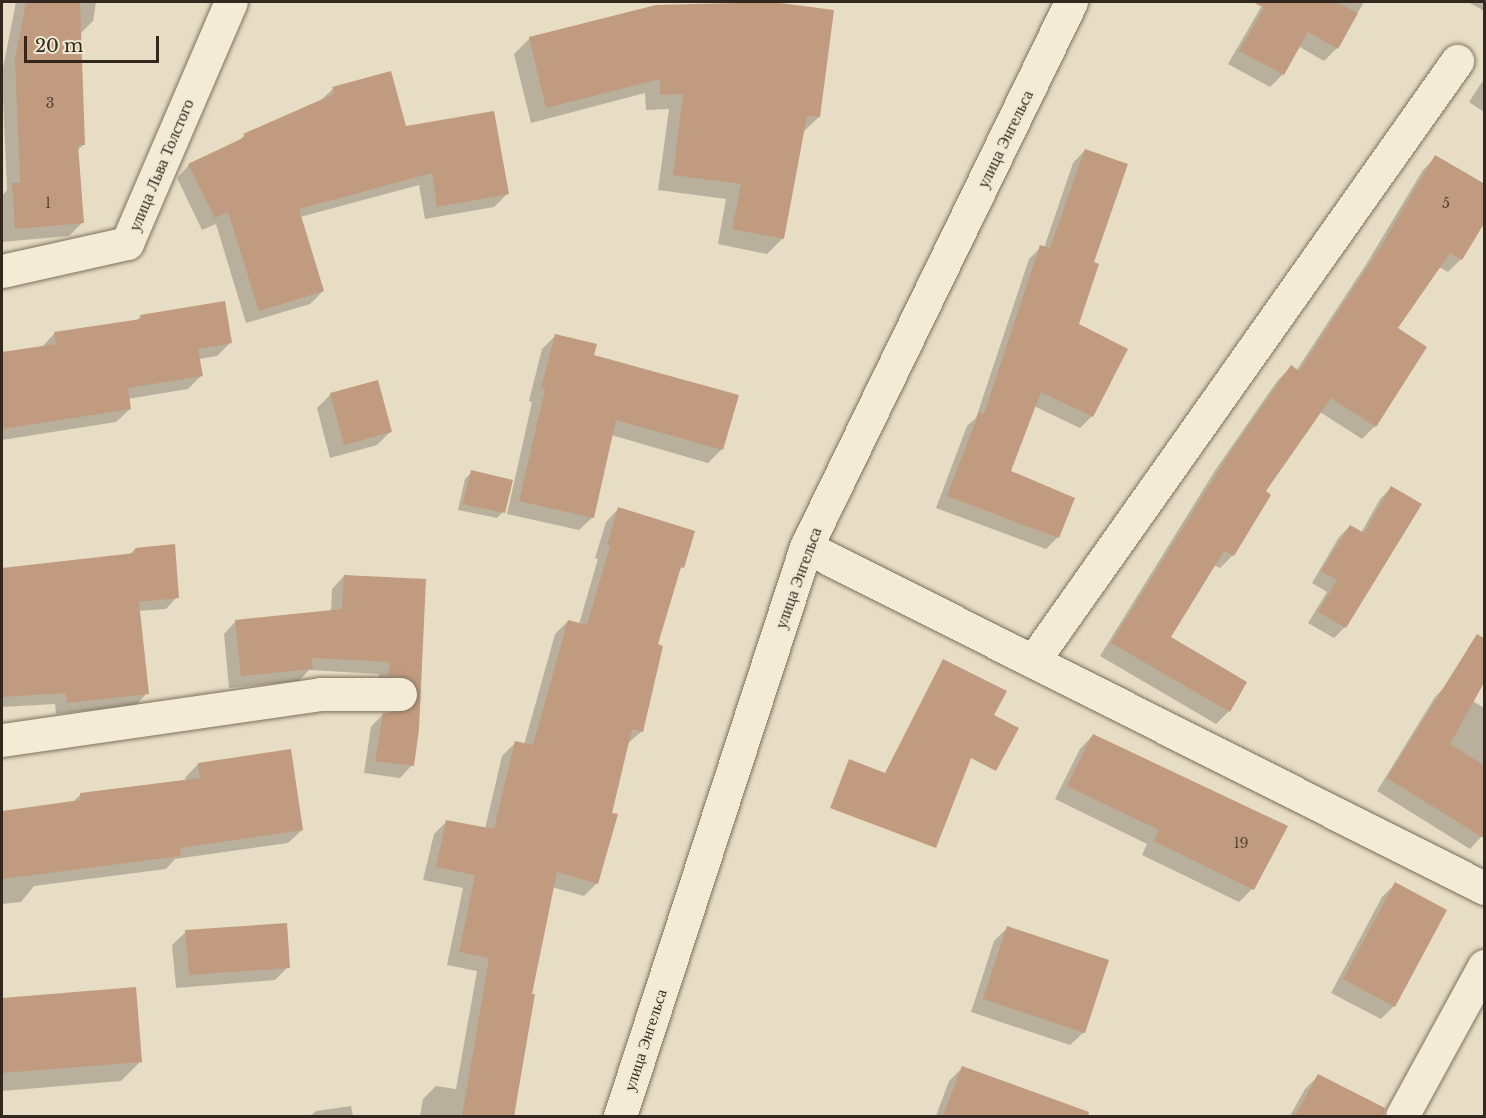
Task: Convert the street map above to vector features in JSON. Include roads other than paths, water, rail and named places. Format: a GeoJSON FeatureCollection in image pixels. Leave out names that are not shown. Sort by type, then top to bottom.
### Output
{"type":"FeatureCollection","features":[{"type":"Feature","properties":{"kind":"street","name":"улица Льва Толстого"},"geometry":{"type":"LineString","coordinates":[[2,271],[127,243],[231,2]]}},
{"type":"Feature","properties":{"kind":"street","name":"улица Энгельса"},"geometry":{"type":"LineString","coordinates":[[620,1116],[806,547],[1071,2]]}},
{"type":"Feature","properties":{"kind":"street"},"geometry":{"type":"LineString","coordinates":[[1033,661],[1457,61]]}},
{"type":"Feature","properties":{"kind":"street"},"geometry":{"type":"LineString","coordinates":[[806,547],[1485,888]]}},
{"type":"Feature","properties":{"kind":"street"},"geometry":{"type":"LineString","coordinates":[[2,740],[321,694],[400,694]]}},
{"type":"Feature","properties":{"kind":"street"},"geometry":{"type":"LineString","coordinates":[[1402,1116],[1485,966]]}}]}
